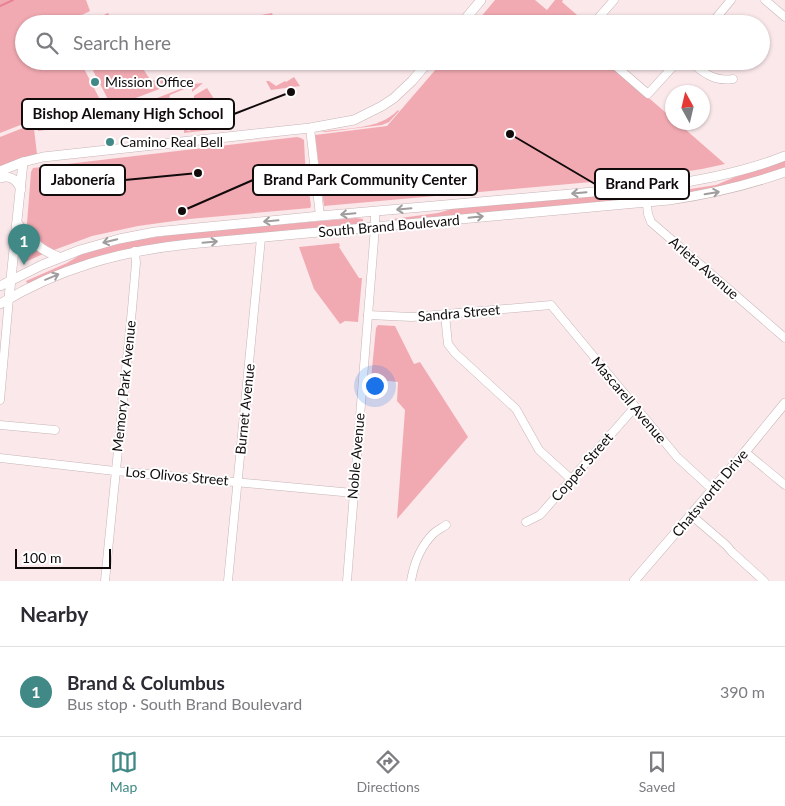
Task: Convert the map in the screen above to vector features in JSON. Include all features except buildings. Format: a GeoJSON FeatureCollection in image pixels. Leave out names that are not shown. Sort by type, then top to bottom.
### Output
{"type":"FeatureCollection","features":[{"type":"Feature","properties":{"kind":"main road"},"geometry":{"type":"LineString","coordinates":[[468,15],[481,0]]}},
{"type":"Feature","properties":{"kind":"main road"},"geometry":{"type":"LineString","coordinates":[[0,171],[43,157],[310,128],[354,120],[382,106],[403,90],[421,70]]}},
{"type":"Feature","properties":{"kind":"main road","name":"South Brand Boulevard"},"geometry":{"type":"LineString","coordinates":[[0,286],[59,257],[98,244],[155,232],[689,182],[715,178],[785,156]]}},
{"type":"Feature","properties":{"kind":"main road"},"geometry":{"type":"LineString","coordinates":[[9,298],[24,162]]}},
{"type":"Feature","properties":{"kind":"main road","name":"South Brand Boulevard"},"geometry":{"type":"LineString","coordinates":[[0,304],[35,284],[76,267],[135,251],[189,244],[646,202],[722,191],[785,172]]}},
{"type":"Feature","properties":{"kind":"main road"},"geometry":{"type":"LineString","coordinates":[[0,178],[8,177],[14,179],[18,182],[21,189]]}},
{"type":"Feature","properties":{"kind":"main road"},"geometry":{"type":"LineString","coordinates":[[17,223],[35,244],[48,253],[59,257]]}},
{"type":"Feature","properties":{"kind":"main road","name":"Chatsworth Drive"},"geometry":{"type":"LineString","coordinates":[[634,581],[785,403]]}},
{"type":"Feature","properties":{"kind":"street"},"geometry":{"type":"LineString","coordinates":[[601,15],[614,0]]}},
{"type":"Feature","properties":{"kind":"street"},"geometry":{"type":"LineString","coordinates":[[718,15],[731,0]]}},
{"type":"Feature","properties":{"kind":"street"},"geometry":{"type":"LineString","coordinates":[[765,0],[785,17]]}},
{"type":"Feature","properties":{"kind":"street"},"geometry":{"type":"LineString","coordinates":[[620,70],[648,94],[670,70]]}},
{"type":"Feature","properties":{"kind":"street"},"geometry":{"type":"LineString","coordinates":[[701,70],[715,78],[733,79]]}},
{"type":"Feature","properties":{"kind":"street"},"geometry":{"type":"LineString","coordinates":[[310,128],[320,216]]}},
{"type":"Feature","properties":{"kind":"street","name":"Arleta Avenue"},"geometry":{"type":"LineString","coordinates":[[645,187],[648,218],[651,222],[785,338]]}},
{"type":"Feature","properties":{"kind":"street","name":"Noble Avenue"},"geometry":{"type":"LineString","coordinates":[[347,581],[375,212]]}},
{"type":"Feature","properties":{"kind":"street","name":"Burnet Avenue"},"geometry":{"type":"LineString","coordinates":[[228,581],[261,238]]}},
{"type":"Feature","properties":{"kind":"street","name":"Memory Park Avenue"},"geometry":{"type":"LineString","coordinates":[[105,581],[136,263],[135,251]]}},
{"type":"Feature","properties":{"kind":"street"},"geometry":{"type":"LineString","coordinates":[[0,400],[9,298]]}},
{"type":"Feature","properties":{"kind":"street","name":"Sandra Street"},"geometry":{"type":"LineString","coordinates":[[368,315],[412,318],[550,305]]}},
{"type":"Feature","properties":{"kind":"street","name":"Mascarell Avenue"},"geometry":{"type":"LineString","coordinates":[[550,305],[677,456],[713,490]]}},
{"type":"Feature","properties":{"kind":"street"},"geometry":{"type":"LineString","coordinates":[[445,315],[448,344],[516,409],[539,450],[572,480]]}},
{"type":"Feature","properties":{"kind":"street","name":"Copper Street"},"geometry":{"type":"LineString","coordinates":[[526,522],[540,515],[635,407]]}},
{"type":"Feature","properties":{"kind":"street"},"geometry":{"type":"LineString","coordinates":[[0,425],[55,430]]}},
{"type":"Feature","properties":{"kind":"street"},"geometry":{"type":"LineString","coordinates":[[745,452],[785,485]]}},
{"type":"Feature","properties":{"kind":"street","name":"Los Olivos Street"},"geometry":{"type":"LineString","coordinates":[[0,458],[353,493]]}},
{"type":"Feature","properties":{"kind":"street"},"geometry":{"type":"LineString","coordinates":[[691,515],[764,581]]}},
{"type":"Feature","properties":{"kind":"street"},"geometry":{"type":"LineString","coordinates":[[411,581],[413,568],[422,548],[433,534],[446,525]]}},
{"type":"Feature","properties":{"kind":"shaded area"},"geometry":{"type":"Polygon","coordinates":[[[0,0],[86,0],[90,11],[82,15],[15,15],[15,70],[85,70],[109,117],[107,122],[38,131],[36,117],[0,133],[0,0]]]}},
{"type":"Feature","properties":{"kind":"shaded area"},"geometry":{"type":"Polygon","coordinates":[[[495,0],[535,0],[547,10],[555,0],[563,0],[562,2],[577,15],[482,15],[495,0]]]}},
{"type":"Feature","properties":{"kind":"shaded area"},"geometry":{"type":"Polygon","coordinates":[[[93,70],[144,70],[151,81],[167,77],[170,85],[112,107],[93,70]]]}},
{"type":"Feature","properties":{"kind":"shaded area"},"geometry":{"type":"Polygon","coordinates":[[[435,70],[616,70],[665,112],[665,130],[686,130],[725,164],[658,176],[324,206],[315,135],[387,126],[435,70]]]}},
{"type":"Feature","properties":{"kind":"shaded area"},"geometry":{"type":"Polygon","coordinates":[[[294,77],[300,86],[271,90],[266,81],[276,86],[294,77]]]}},
{"type":"Feature","properties":{"kind":"shaded area"},"geometry":{"type":"Polygon","coordinates":[[[203,83],[192,92],[192,87],[189,87],[170,95],[169,100],[161,102],[157,98],[193,84],[203,83]]]}},
{"type":"Feature","properties":{"kind":"shaded area"},"geometry":{"type":"Polygon","coordinates":[[[207,88],[230,124],[227,128],[184,133],[184,127],[188,131],[217,127],[219,124],[226,122],[219,110],[212,110],[194,99],[195,95],[207,88]]]}},
{"type":"Feature","properties":{"kind":"shaded area"},"geometry":{"type":"Polygon","coordinates":[[[398,110],[389,122],[382,125],[320,132],[371,125],[390,117],[398,110]]]}},
{"type":"Feature","properties":{"kind":"shaded area"},"geometry":{"type":"Polygon","coordinates":[[[32,126],[34,129],[37,154],[0,166],[0,137],[32,126]]]}},
{"type":"Feature","properties":{"kind":"shaded area"},"geometry":{"type":"Polygon","coordinates":[[[297,137],[304,140],[310,208],[189,219],[138,226],[92,236],[54,250],[45,245],[31,232],[27,223],[31,172],[33,168],[297,137]]]}},
{"type":"Feature","properties":{"kind":"shaded area"},"geometry":{"type":"Polygon","coordinates":[[[785,160],[785,169],[719,188],[662,197],[662,193],[716,185],[785,160]]]}},
{"type":"Feature","properties":{"kind":"shaded area"},"geometry":{"type":"Polygon","coordinates":[[[622,193],[630,195],[630,200],[393,221],[393,219],[438,213],[455,208],[622,193]]]}},
{"type":"Feature","properties":{"kind":"shaded area"},"geometry":{"type":"Polygon","coordinates":[[[356,218],[363,219],[363,224],[169,242],[130,249],[77,263],[30,283],[26,281],[67,263],[80,255],[135,240],[193,232],[356,218]]]}},
{"type":"Feature","properties":{"kind":"shaded area"},"geometry":{"type":"Polygon","coordinates":[[[27,240],[43,254],[23,263],[25,241],[27,240]]]}},
{"type":"Feature","properties":{"kind":"shaded area"},"geometry":{"type":"Polygon","coordinates":[[[339,243],[339,247],[359,278],[362,278],[358,322],[345,321],[340,324],[314,289],[299,247],[339,243]]]}},
{"type":"Feature","properties":{"kind":"shaded area"},"geometry":{"type":"Polygon","coordinates":[[[378,325],[395,326],[414,364],[420,362],[468,437],[397,519],[405,410],[397,401],[398,382],[371,379],[376,328],[378,325]]]}},
{"type":"Feature","properties":{"kind":"waterway"},"geometry":{"type":"LineString","coordinates":[[0,6],[13,0]]}},
{"type":"Feature","properties":{"kind":"place","name":"Mission Office"},"geometry":{"type":"Point","coordinates":[95,82]}},
{"type":"Feature","properties":{"kind":"place","name":"Bishop Alemany High School"},"geometry":{"type":"Point","coordinates":[291,92]}},
{"type":"Feature","properties":{"kind":"place","name":"Brand Park"},"geometry":{"type":"Point","coordinates":[510,134]}},
{"type":"Feature","properties":{"kind":"place","name":"Camino Real Bell"},"geometry":{"type":"Point","coordinates":[110,142]}},
{"type":"Feature","properties":{"kind":"place","name":"Jabonería"},"geometry":{"type":"Point","coordinates":[198,173]}},
{"type":"Feature","properties":{"kind":"place","name":"Brand Park Community Center"},"geometry":{"type":"Point","coordinates":[182,211]}},
{"type":"Feature","properties":{"kind":"place","name":"Brand & Columbus"},"geometry":{"type":"Point","coordinates":[24,265]}}]}
